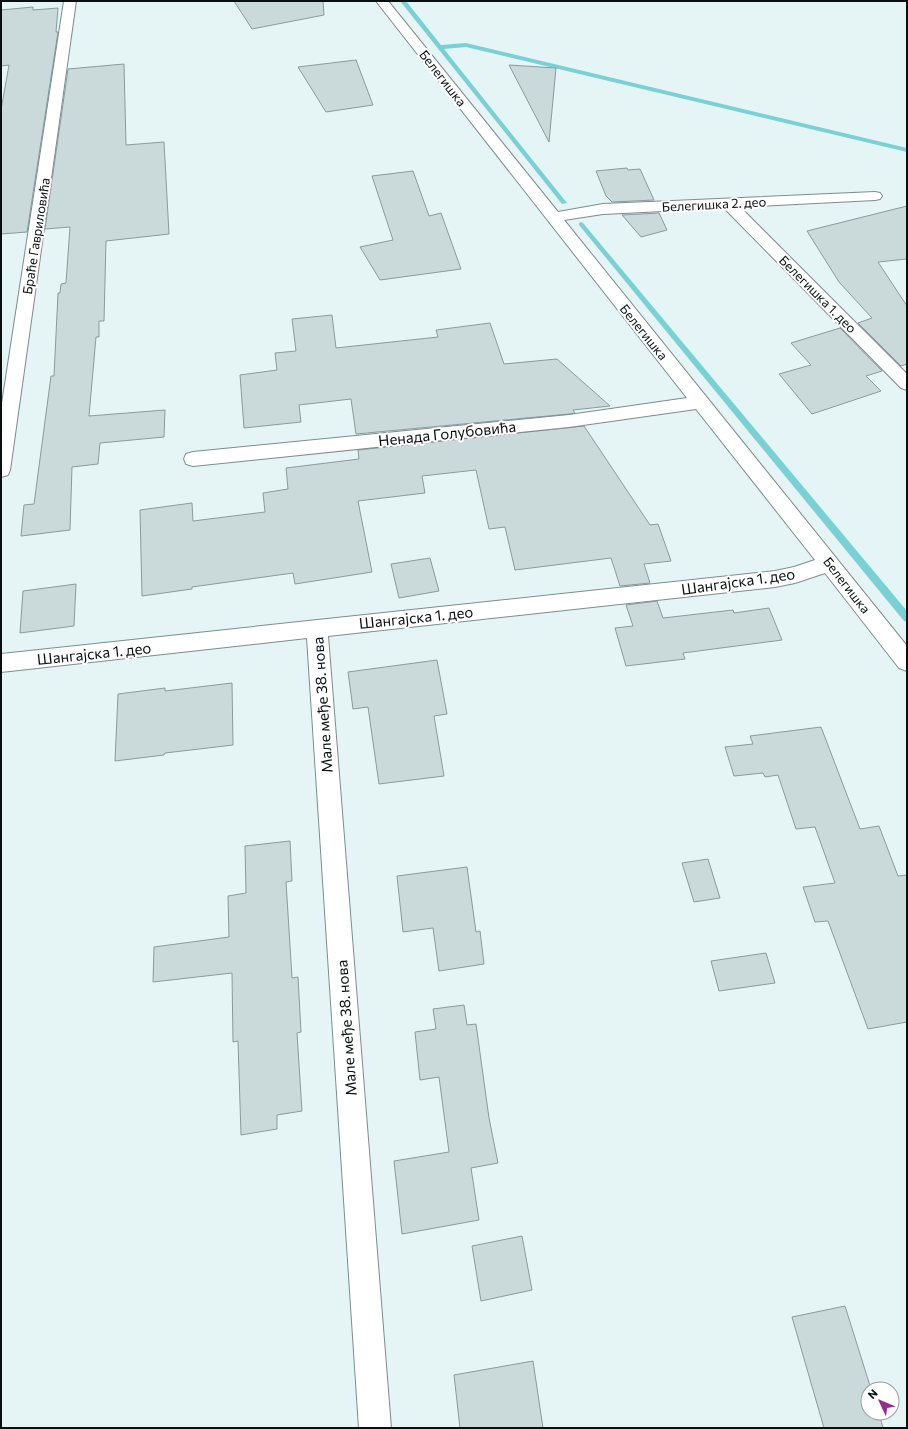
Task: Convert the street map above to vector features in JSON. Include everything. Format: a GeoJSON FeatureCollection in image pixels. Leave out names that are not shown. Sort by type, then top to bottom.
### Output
{"type":"FeatureCollection","features":[{"type":"Feature","properties":{"kind":"street","name":"Браће Гавриловића"},"geometry":{"type":"LineString","coordinates":[[1,470],[70,1]]}},
{"type":"Feature","properties":{"kind":"street","name":"Белегишка"},"geometry":{"type":"LineString","coordinates":[[382,1],[552,217],[830,563],[907,662]]}},
{"type":"Feature","properties":{"kind":"street","name":"Белегишка 2. део"},"geometry":{"type":"LineString","coordinates":[[552,217],[602,209],[875,196]]}},
{"type":"Feature","properties":{"kind":"street","name":"Белегишка 1. део"},"geometry":{"type":"LineString","coordinates":[[729,204],[907,384]]}},
{"type":"Feature","properties":{"kind":"street","name":"Ненада Голубовића"},"geometry":{"type":"LineString","coordinates":[[193,459],[569,421],[700,402]]}},
{"type":"Feature","properties":{"kind":"street","name":"Шангајска 1. део"},"geometry":{"type":"LineString","coordinates":[[1,663],[775,579],[795,575],[830,563]]}},
{"type":"Feature","properties":{"kind":"street","name":"Мале међе 38. нова"},"geometry":{"type":"LineString","coordinates":[[317,628],[375,1428]]}},
{"type":"Feature","properties":{"kind":"building"},"geometry":{"type":"Polygon","coordinates":[[[234,1],[323,1],[324,15],[252,29],[234,1]]]}},
{"type":"Feature","properties":{"kind":"building"},"geometry":{"type":"Polygon","coordinates":[[[33,7],[33,10],[58,8],[56,32],[58,32],[27,232],[1,234],[1,110],[9,65],[1,66],[1,10],[33,7]]]}},
{"type":"Feature","properties":{"kind":"building"},"geometry":{"type":"Polygon","coordinates":[[[356,60],[373,105],[326,112],[298,67],[356,60]]]}},
{"type":"Feature","properties":{"kind":"building"},"geometry":{"type":"Polygon","coordinates":[[[124,64],[126,145],[164,142],[169,234],[106,241],[104,321],[99,321],[99,337],[96,337],[89,416],[165,410],[164,437],[100,443],[98,464],[72,467],[70,530],[21,536],[24,505],[34,504],[51,376],[54,376],[58,293],[60,293],[61,284],[66,283],[70,227],[45,229],[68,69],[124,64]]]}},
{"type":"Feature","properties":{"kind":"building"},"geometry":{"type":"Polygon","coordinates":[[[509,65],[556,68],[549,142],[509,65]]]}},
{"type":"Feature","properties":{"kind":"building"},"geometry":{"type":"Polygon","coordinates":[[[627,168],[628,170],[640,169],[654,200],[612,202],[606,196],[596,171],[627,168]]]}},
{"type":"Feature","properties":{"kind":"building"},"geometry":{"type":"Polygon","coordinates":[[[413,171],[429,216],[441,213],[461,269],[380,280],[360,247],[393,240],[372,176],[413,171]]]}},
{"type":"Feature","properties":{"kind":"building"},"geometry":{"type":"Polygon","coordinates":[[[907,206],[907,259],[878,262],[907,306],[907,364],[901,366],[858,323],[872,318],[839,282],[807,231],[907,206]]]}},
{"type":"Feature","properties":{"kind":"building"},"geometry":{"type":"Polygon","coordinates":[[[659,213],[667,230],[641,237],[622,215],[659,213]]]}},
{"type":"Feature","properties":{"kind":"building"},"geometry":{"type":"Polygon","coordinates":[[[332,315],[336,348],[438,337],[436,330],[490,323],[504,364],[557,359],[610,406],[573,410],[575,413],[569,414],[356,434],[351,399],[299,405],[301,422],[244,428],[240,375],[277,370],[275,353],[296,351],[292,319],[332,315]]]}},
{"type":"Feature","properties":{"kind":"building"},"geometry":{"type":"Polygon","coordinates":[[[840,328],[882,371],[866,376],[881,391],[812,414],[779,374],[811,365],[791,343],[840,328]]]}},
{"type":"Feature","properties":{"kind":"building"},"geometry":{"type":"Polygon","coordinates":[[[584,426],[650,525],[658,524],[671,561],[644,564],[650,583],[620,586],[611,558],[515,570],[505,527],[489,529],[476,470],[422,476],[425,493],[358,501],[372,572],[295,584],[293,573],[192,587],[192,589],[142,596],[140,510],[192,503],[193,521],[265,512],[263,493],[288,489],[286,468],[359,459],[358,450],[584,426]]]}},
{"type":"Feature","properties":{"kind":"building"},"geometry":{"type":"Polygon","coordinates":[[[430,558],[439,591],[399,598],[391,564],[430,558]]]}},
{"type":"Feature","properties":{"kind":"building"},"geometry":{"type":"Polygon","coordinates":[[[76,584],[74,626],[20,633],[23,591],[76,584]]]}},
{"type":"Feature","properties":{"kind":"building"},"geometry":{"type":"Polygon","coordinates":[[[657,601],[663,618],[733,610],[734,613],[769,608],[782,640],[683,653],[685,659],[626,666],[615,628],[633,626],[626,605],[657,601]]]}},
{"type":"Feature","properties":{"kind":"building"},"geometry":{"type":"Polygon","coordinates":[[[437,660],[447,714],[434,716],[444,776],[379,784],[368,707],[353,709],[348,672],[437,660]]]}},
{"type":"Feature","properties":{"kind":"building"},"geometry":{"type":"Polygon","coordinates":[[[232,683],[233,745],[165,753],[164,755],[115,761],[118,694],[165,688],[165,691],[232,683]]]}},
{"type":"Feature","properties":{"kind":"building"},"geometry":{"type":"Polygon","coordinates":[[[821,727],[860,829],[879,826],[898,876],[907,875],[907,1022],[868,1029],[828,921],[815,922],[803,887],[835,883],[815,827],[796,829],[778,775],[765,777],[763,773],[734,776],[725,747],[753,744],[750,736],[821,727]]]}},
{"type":"Feature","properties":{"kind":"building"},"geometry":{"type":"Polygon","coordinates":[[[290,841],[292,881],[286,882],[292,978],[298,977],[301,1032],[297,1033],[302,1111],[277,1115],[277,1129],[241,1135],[238,1041],[233,1042],[232,973],[153,982],[154,947],[229,937],[228,896],[246,893],[245,846],[290,841]]]}},
{"type":"Feature","properties":{"kind":"building"},"geometry":{"type":"Polygon","coordinates":[[[708,859],[720,898],[694,902],[682,863],[708,859]]]}},
{"type":"Feature","properties":{"kind":"building"},"geometry":{"type":"Polygon","coordinates":[[[467,867],[476,932],[480,931],[484,964],[439,971],[433,928],[403,932],[397,876],[467,867]]]}},
{"type":"Feature","properties":{"kind":"building"},"geometry":{"type":"Polygon","coordinates":[[[766,953],[775,983],[719,991],[711,961],[766,953]]]}},
{"type":"Feature","properties":{"kind":"building"},"geometry":{"type":"Polygon","coordinates":[[[464,1005],[467,1025],[476,1024],[489,1118],[498,1163],[471,1168],[479,1220],[402,1234],[394,1161],[449,1152],[439,1077],[420,1080],[415,1032],[436,1029],[433,1009],[464,1005]]]}},
{"type":"Feature","properties":{"kind":"building"},"geometry":{"type":"Polygon","coordinates":[[[522,1236],[532,1290],[481,1301],[472,1246],[522,1236]]]}},
{"type":"Feature","properties":{"kind":"building"},"geometry":{"type":"Polygon","coordinates":[[[845,1306],[868,1381],[860,1381],[860,1421],[881,1421],[883,1428],[824,1428],[792,1317],[845,1306]]]}},
{"type":"Feature","properties":{"kind":"building"},"geometry":{"type":"Polygon","coordinates":[[[533,1361],[543,1428],[460,1428],[454,1375],[533,1361]]]}},
{"type":"Feature","properties":{"kind":"waterway"},"geometry":{"type":"LineString","coordinates":[[403,1],[564,203]]}},
{"type":"Feature","properties":{"kind":"waterway"},"geometry":{"type":"LineString","coordinates":[[441,47],[466,45],[907,150]]}},
{"type":"Feature","properties":{"kind":"waterway"},"geometry":{"type":"LineString","coordinates":[[581,224],[907,618]]}}]}
